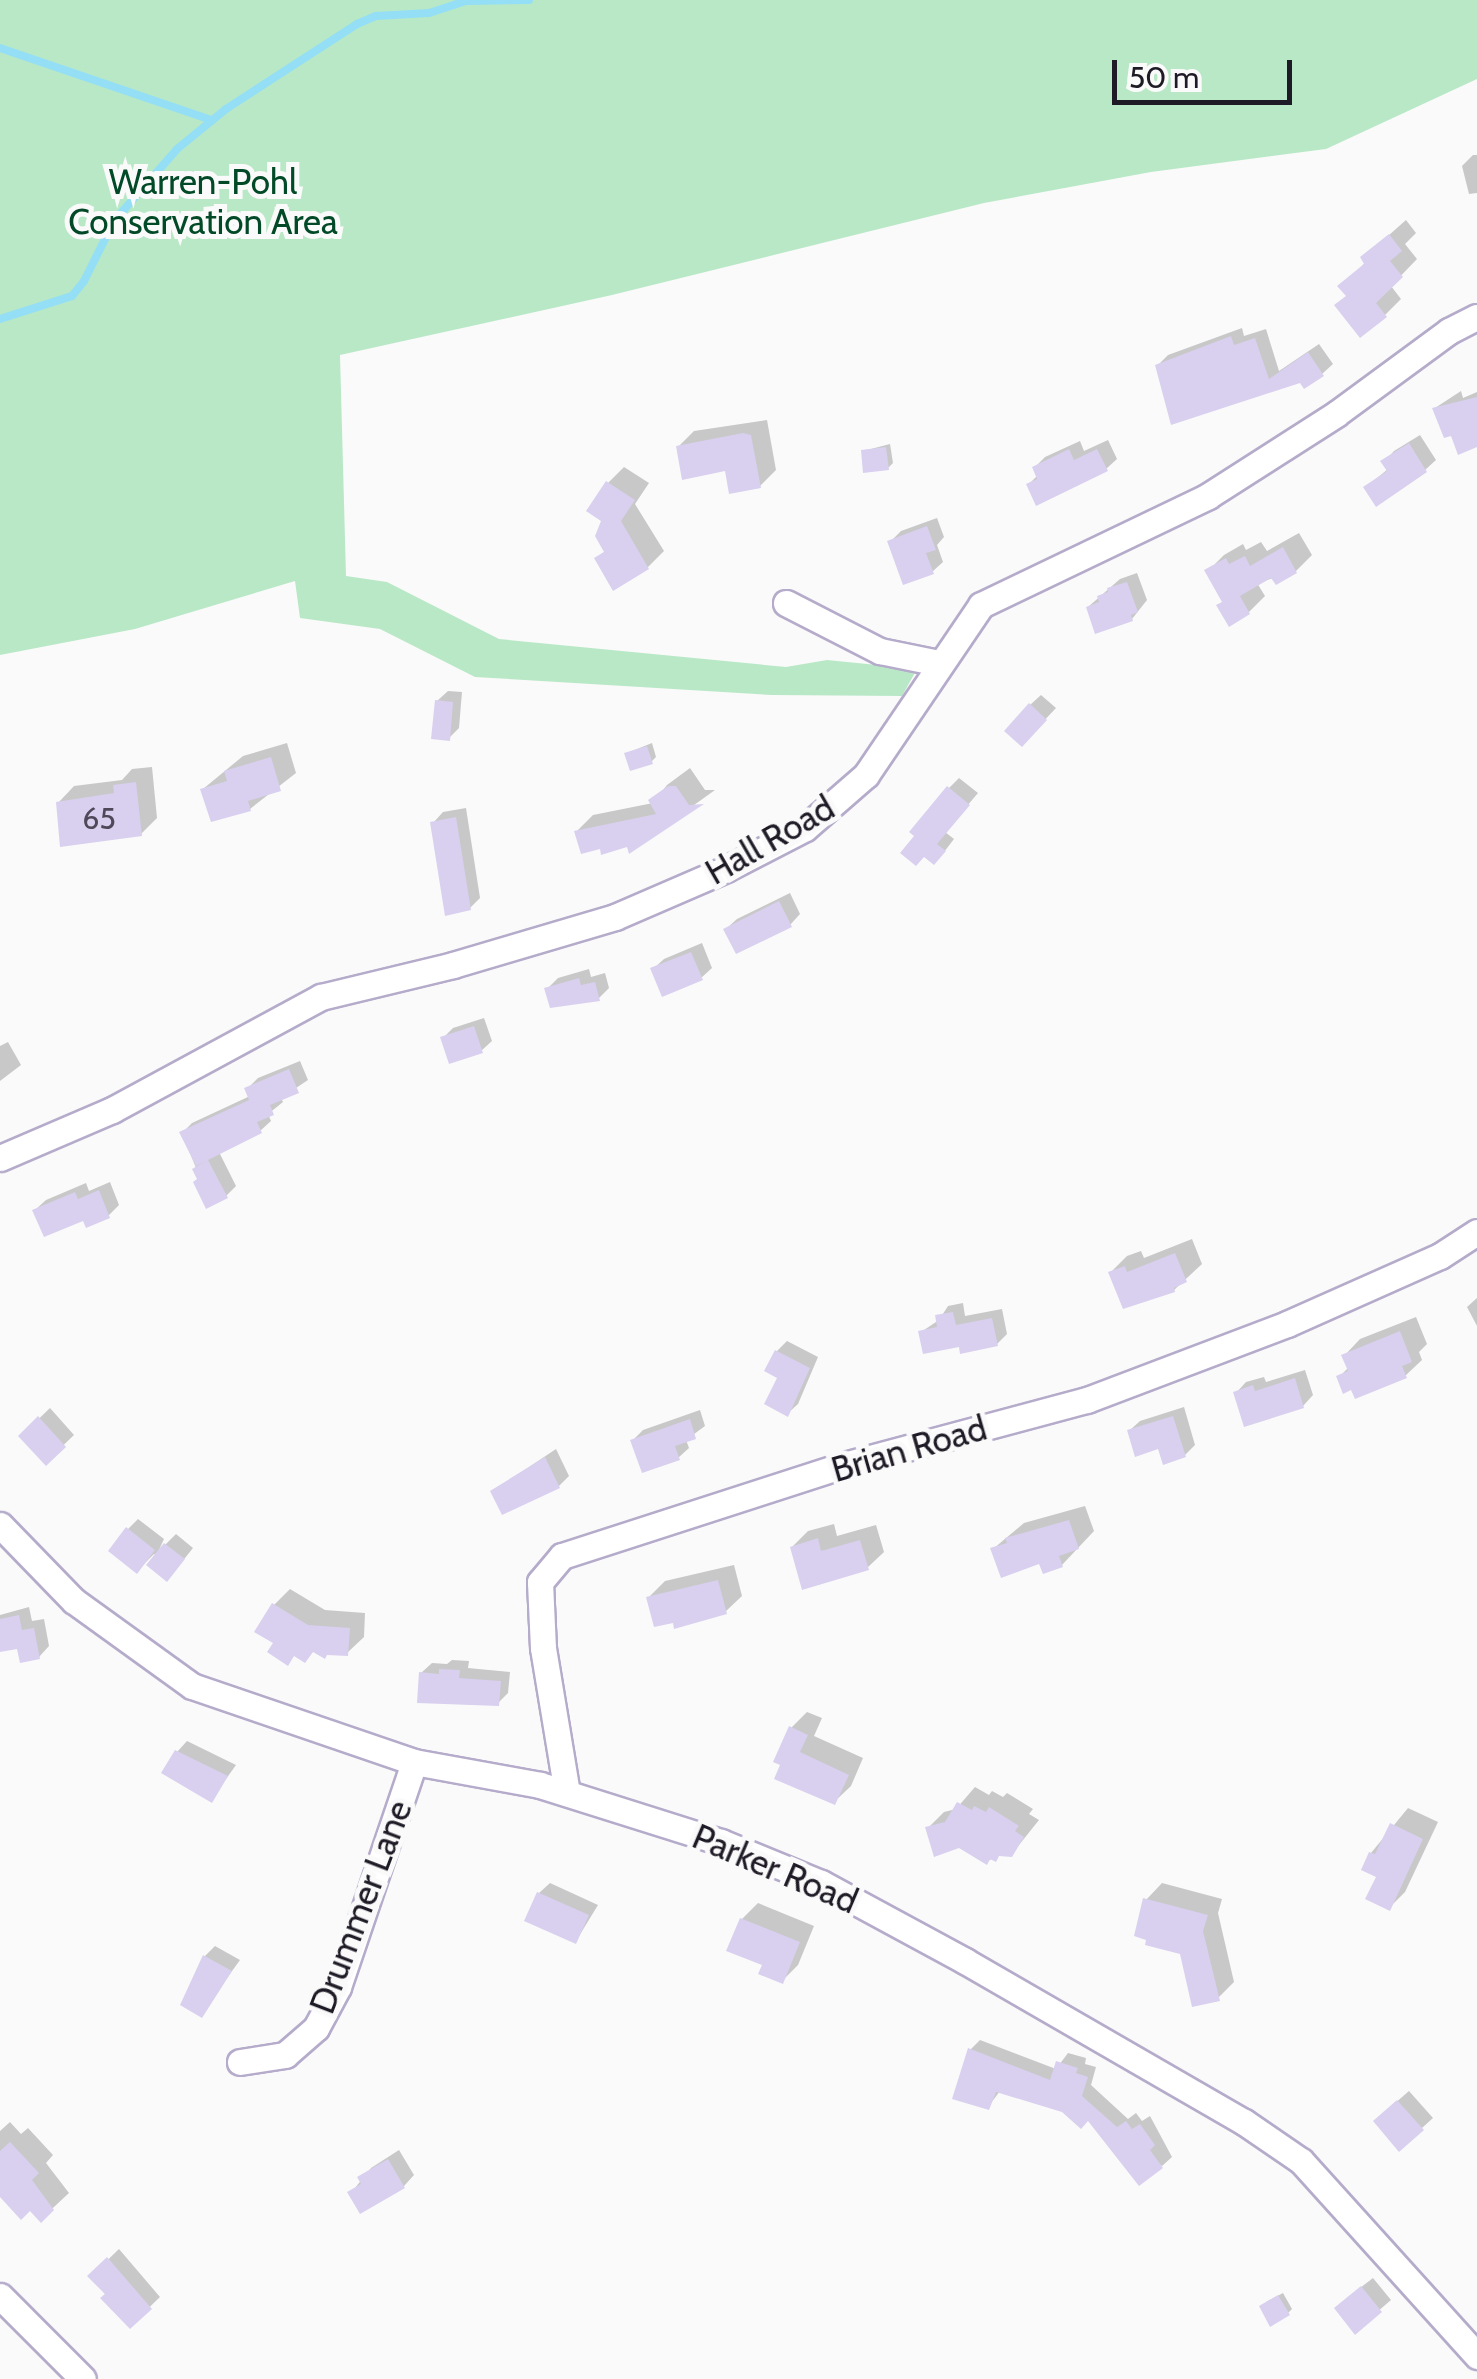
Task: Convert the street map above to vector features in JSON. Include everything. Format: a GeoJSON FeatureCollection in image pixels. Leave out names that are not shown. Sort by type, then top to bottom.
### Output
{"type":"FeatureCollection","features":[{"type":"Feature","properties":{"kind":"street","name":"Hall Road"},"geometry":{"type":"LineString","coordinates":[[0,1158],[112,1110],[321,997],[453,965],[615,917],[726,869],[805,828],[866,775],[964,625],[993,597],[1208,496],[1477,317]]}},
{"type":"Feature","properties":{"kind":"street"},"geometry":{"type":"LineString","coordinates":[[786,604],[880,652],[939,664]]}},
{"type":"Feature","properties":{"kind":"street","name":"Brian Road"},"geometry":{"type":"LineString","coordinates":[[567,1793],[542,1648],[540,1582],[562,1556],[840,1466],[1087,1400],[1286,1324],[1440,1256],[1477,1232]]}},
{"type":"Feature","properties":{"kind":"street","name":"Parker Road"},"geometry":{"type":"LineString","coordinates":[[0,1525],[74,1601],[192,1686],[414,1762],[567,1793],[685,1830],[821,1883],[1244,2122],[1301,2161],[1477,2356]]}},
{"type":"Feature","properties":{"kind":"street","name":"Drummer Lane"},"geometry":{"type":"LineString","coordinates":[[240,2062],[284,2055],[316,2028],[338,1987],[414,1762]]}},
{"type":"Feature","properties":{"kind":"street"},"geometry":{"type":"LineString","coordinates":[[0,2296],[83,2379]]}},
{"type":"Feature","properties":{"kind":"green space","name":"Warren-Pohl Conservation Area"},"geometry":{"type":"Polygon","coordinates":[[[0,0],[1477,0],[1477,79],[1326,149],[1151,172],[984,203],[612,295],[340,355],[346,576],[387,582],[499,639],[786,667],[827,660],[917,669],[902,696],[772,695],[475,677],[380,629],[300,618],[295,581],[135,629],[0,655],[0,0]]]}},
{"type":"Feature","properties":{"kind":"building"},"geometry":{"type":"Polygon","coordinates":[[[1389,234],[1402,251],[1390,261],[1403,277],[1376,303],[1387,317],[1360,338],[1334,305],[1346,296],[1337,286],[1364,264],[1360,257],[1389,234]]]}},
{"type":"Feature","properties":{"kind":"building"},"geometry":{"type":"Polygon","coordinates":[[[1231,336],[1234,345],[1255,338],[1269,379],[1308,352],[1324,376],[1304,389],[1300,383],[1171,425],[1155,365],[1231,336]]]}},
{"type":"Feature","properties":{"kind":"building"},"geometry":{"type":"Polygon","coordinates":[[[1477,397],[1477,447],[1458,455],[1451,436],[1444,438],[1432,408],[1477,397]]]}},
{"type":"Feature","properties":{"kind":"building"},"geometry":{"type":"Polygon","coordinates":[[[743,433],[751,435],[761,488],[729,494],[725,471],[682,480],[676,446],[743,433]]]}},
{"type":"Feature","properties":{"kind":"building"},"geometry":{"type":"Polygon","coordinates":[[[1409,443],[1427,472],[1376,507],[1363,487],[1387,471],[1380,461],[1409,443]]]}},
{"type":"Feature","properties":{"kind":"building"},"geometry":{"type":"Polygon","coordinates":[[[886,447],[889,470],[863,473],[861,450],[886,447]]]}},
{"type":"Feature","properties":{"kind":"building"},"geometry":{"type":"Polygon","coordinates":[[[1069,449],[1074,460],[1097,449],[1108,471],[1036,506],[1026,484],[1037,479],[1032,467],[1069,449]]]}},
{"type":"Feature","properties":{"kind":"building"},"geometry":{"type":"Polygon","coordinates":[[[606,481],[635,500],[621,521],[649,569],[613,591],[594,558],[604,552],[595,536],[601,521],[586,511],[606,481]]]}},
{"type":"Feature","properties":{"kind":"building"},"geometry":{"type":"Polygon","coordinates":[[[927,526],[936,550],[926,553],[934,574],[903,585],[887,541],[927,526]]]}},
{"type":"Feature","properties":{"kind":"building"},"geometry":{"type":"Polygon","coordinates":[[[1283,547],[1297,573],[1276,585],[1271,578],[1240,596],[1250,614],[1229,627],[1216,605],[1222,602],[1204,570],[1226,558],[1229,564],[1245,556],[1250,566],[1283,547]]]}},
{"type":"Feature","properties":{"kind":"building"},"geometry":{"type":"Polygon","coordinates":[[[1127,582],[1138,612],[1131,615],[1133,621],[1095,634],[1086,607],[1099,602],[1097,596],[1108,592],[1107,588],[1127,582]]]}},
{"type":"Feature","properties":{"kind":"building"},"geometry":{"type":"Polygon","coordinates":[[[435,700],[453,702],[450,741],[431,739],[435,700]]]}},
{"type":"Feature","properties":{"kind":"building"},"geometry":{"type":"Polygon","coordinates":[[[1029,703],[1047,720],[1022,747],[1004,731],[1029,703]]]}},
{"type":"Feature","properties":{"kind":"building"},"geometry":{"type":"Polygon","coordinates":[[[647,746],[653,764],[630,771],[624,753],[647,746]]]}},
{"type":"Feature","properties":{"kind":"building"},"geometry":{"type":"Polygon","coordinates":[[[271,757],[281,791],[248,801],[251,811],[211,822],[200,789],[227,781],[224,771],[271,757]]]}},
{"type":"Feature","properties":{"kind":"building"},"geometry":{"type":"Polygon","coordinates":[[[136,782],[142,836],[60,847],[56,802],[114,793],[113,785],[136,782]]]}},
{"type":"Feature","properties":{"kind":"building"},"geometry":{"type":"Polygon","coordinates":[[[668,786],[676,786],[689,805],[704,804],[629,854],[627,847],[601,855],[600,849],[581,854],[574,831],[656,814],[648,800],[668,786]]]}},
{"type":"Feature","properties":{"kind":"building"},"geometry":{"type":"Polygon","coordinates":[[[947,786],[970,805],[937,844],[946,851],[934,865],[924,857],[916,866],[900,853],[914,836],[909,832],[947,786]]]}},
{"type":"Feature","properties":{"kind":"building"},"geometry":{"type":"Polygon","coordinates":[[[456,817],[471,910],[445,916],[430,822],[456,817]]]}},
{"type":"Feature","properties":{"kind":"building"},"geometry":{"type":"Polygon","coordinates":[[[779,901],[792,927],[736,954],[723,929],[779,901]]]}},
{"type":"Feature","properties":{"kind":"building"},"geometry":{"type":"Polygon","coordinates":[[[691,952],[703,980],[662,997],[650,968],[691,952]]]}},
{"type":"Feature","properties":{"kind":"building"},"geometry":{"type":"Polygon","coordinates":[[[579,978],[581,985],[595,982],[600,1001],[550,1008],[544,988],[579,978]]]}},
{"type":"Feature","properties":{"kind":"building"},"geometry":{"type":"Polygon","coordinates":[[[474,1026],[483,1053],[449,1064],[440,1037],[474,1026]]]}},
{"type":"Feature","properties":{"kind":"building"},"geometry":{"type":"Polygon","coordinates":[[[289,1069],[299,1093],[270,1105],[274,1115],[257,1122],[262,1133],[208,1160],[228,1198],[206,1209],[193,1182],[197,1179],[192,1169],[206,1161],[196,1166],[179,1132],[249,1100],[244,1088],[289,1069]]]}},
{"type":"Feature","properties":{"kind":"building"},"geometry":{"type":"Polygon","coordinates":[[[99,1190],[110,1218],[86,1228],[83,1221],[44,1237],[32,1210],[75,1192],[78,1199],[99,1190]]]}},
{"type":"Feature","properties":{"kind":"building"},"geometry":{"type":"Polygon","coordinates":[[[1175,1253],[1187,1282],[1174,1288],[1175,1292],[1123,1309],[1108,1272],[1125,1266],[1127,1272],[1175,1253]]]}},
{"type":"Feature","properties":{"kind":"building"},"geometry":{"type":"Polygon","coordinates":[[[953,1312],[956,1325],[992,1318],[998,1346],[960,1354],[959,1347],[923,1354],[918,1331],[937,1327],[935,1315],[953,1312]]]}},
{"type":"Feature","properties":{"kind":"building"},"geometry":{"type":"Polygon","coordinates":[[[1400,1331],[1412,1362],[1402,1366],[1407,1378],[1355,1399],[1351,1390],[1343,1394],[1336,1376],[1348,1371],[1341,1355],[1400,1331]]]}},
{"type":"Feature","properties":{"kind":"building"},"geometry":{"type":"Polygon","coordinates":[[[775,1350],[810,1368],[788,1417],[764,1404],[777,1378],[764,1371],[775,1350]]]}},
{"type":"Feature","properties":{"kind":"building"},"geometry":{"type":"Polygon","coordinates":[[[1295,1378],[1304,1408],[1244,1427],[1233,1392],[1253,1385],[1255,1391],[1295,1378]]]}},
{"type":"Feature","properties":{"kind":"building"},"geometry":{"type":"Polygon","coordinates":[[[38,1416],[66,1447],[46,1466],[18,1436],[38,1416]]]}},
{"type":"Feature","properties":{"kind":"building"},"geometry":{"type":"Polygon","coordinates":[[[1173,1416],[1186,1457],[1163,1465],[1158,1449],[1135,1457],[1127,1430],[1173,1416]]]}},
{"type":"Feature","properties":{"kind":"building"},"geometry":{"type":"Polygon","coordinates":[[[690,1419],[696,1439],[675,1446],[680,1460],[642,1473],[630,1440],[690,1419]]]}},
{"type":"Feature","properties":{"kind":"building"},"geometry":{"type":"Polygon","coordinates":[[[545,1457],[560,1488],[502,1515],[490,1491],[545,1457]]]}},
{"type":"Feature","properties":{"kind":"building"},"geometry":{"type":"Polygon","coordinates":[[[1069,1520],[1079,1549],[1059,1556],[1063,1567],[1043,1574],[1039,1564],[1001,1578],[990,1548],[1007,1543],[1005,1538],[1069,1520]]]}},
{"type":"Feature","properties":{"kind":"building"},"geometry":{"type":"Polygon","coordinates":[[[126,1527],[155,1550],[137,1574],[108,1551],[126,1527]]]}},
{"type":"Feature","properties":{"kind":"building"},"geometry":{"type":"Polygon","coordinates":[[[818,1538],[821,1551],[860,1540],[869,1570],[802,1590],[790,1547],[818,1538]]]}},
{"type":"Feature","properties":{"kind":"building"},"geometry":{"type":"Polygon","coordinates":[[[164,1543],[185,1559],[167,1582],[146,1565],[164,1543]]]}},
{"type":"Feature","properties":{"kind":"building"},"geometry":{"type":"Polygon","coordinates":[[[718,1580],[727,1614],[674,1629],[673,1623],[654,1627],[646,1597],[718,1580]]]}},
{"type":"Feature","properties":{"kind":"building"},"geometry":{"type":"Polygon","coordinates":[[[272,1603],[308,1625],[350,1628],[348,1656],[327,1655],[325,1659],[313,1652],[305,1663],[294,1656],[288,1666],[267,1652],[273,1643],[254,1632],[272,1603]]]}},
{"type":"Feature","properties":{"kind":"building"},"geometry":{"type":"Polygon","coordinates":[[[19,1615],[22,1630],[34,1628],[40,1659],[20,1663],[17,1649],[0,1652],[0,1619],[19,1615]]]}},
{"type":"Feature","properties":{"kind":"building"},"geometry":{"type":"Polygon","coordinates":[[[439,1669],[460,1670],[459,1678],[501,1681],[499,1706],[417,1703],[419,1672],[439,1674],[439,1669]]]}},
{"type":"Feature","properties":{"kind":"building"},"geometry":{"type":"Polygon","coordinates":[[[789,1726],[808,1735],[800,1752],[849,1775],[835,1805],[774,1779],[780,1765],[773,1762],[789,1726]]]}},
{"type":"Feature","properties":{"kind":"building"},"geometry":{"type":"Polygon","coordinates":[[[175,1750],[228,1776],[212,1803],[161,1773],[175,1750]]]}},
{"type":"Feature","properties":{"kind":"building"},"geometry":{"type":"Polygon","coordinates":[[[957,1802],[972,1810],[974,1806],[986,1812],[989,1807],[1019,1826],[1015,1831],[1024,1837],[1012,1857],[999,1856],[987,1865],[959,1848],[934,1857],[925,1827],[945,1822],[957,1802]]]}},
{"type":"Feature","properties":{"kind":"building"},"geometry":{"type":"Polygon","coordinates":[[[1390,1823],[1423,1839],[1390,1911],[1365,1899],[1376,1877],[1361,1870],[1369,1852],[1375,1854],[1390,1823]]]}},
{"type":"Feature","properties":{"kind":"building"},"geometry":{"type":"Polygon","coordinates":[[[537,1892],[589,1915],[576,1944],[524,1921],[537,1892]]]}},
{"type":"Feature","properties":{"kind":"building"},"geometry":{"type":"Polygon","coordinates":[[[1143,1898],[1208,1915],[1203,1931],[1220,2001],[1192,2007],[1180,1954],[1145,1945],[1146,1940],[1134,1936],[1143,1898]]]}},
{"type":"Feature","properties":{"kind":"building"},"geometry":{"type":"Polygon","coordinates":[[[740,1918],[800,1942],[783,1984],[758,1974],[762,1965],[726,1951],[740,1918]]]}},
{"type":"Feature","properties":{"kind":"building"},"geometry":{"type":"Polygon","coordinates":[[[203,1955],[232,1971],[202,2018],[180,2005],[203,1955]]]}},
{"type":"Feature","properties":{"kind":"building"},"geometry":{"type":"Polygon","coordinates":[[[968,2048],[1050,2080],[1056,2061],[1078,2068],[1076,2073],[1088,2077],[1082,2096],[1117,2127],[1126,2121],[1132,2129],[1140,2124],[1155,2145],[1150,2150],[1163,2168],[1139,2186],[1088,2121],[1081,2129],[1062,2112],[996,2092],[989,2110],[952,2099],[968,2048]]]}},
{"type":"Feature","properties":{"kind":"building"},"geometry":{"type":"Polygon","coordinates":[[[1397,2100],[1424,2130],[1399,2152],[1373,2121],[1397,2100]]]}},
{"type":"Feature","properties":{"kind":"building"},"geometry":{"type":"Polygon","coordinates":[[[10,2142],[39,2173],[32,2180],[54,2210],[41,2223],[30,2211],[21,2220],[0,2197],[0,2151],[10,2142]]]}},
{"type":"Feature","properties":{"kind":"building"},"geometry":{"type":"Polygon","coordinates":[[[388,2159],[405,2188],[360,2214],[347,2192],[361,2184],[357,2177],[388,2159]]]}},
{"type":"Feature","properties":{"kind":"building"},"geometry":{"type":"Polygon","coordinates":[[[107,2257],[152,2309],[130,2329],[100,2298],[105,2294],[87,2276],[107,2257]]]}},
{"type":"Feature","properties":{"kind":"building"},"geometry":{"type":"Polygon","coordinates":[[[1361,2286],[1382,2312],[1355,2335],[1334,2308],[1361,2286]]]}},
{"type":"Feature","properties":{"kind":"building"},"geometry":{"type":"Polygon","coordinates":[[[1278,2295],[1290,2315],[1270,2327],[1259,2306],[1278,2295]]]}},
{"type":"Feature","properties":{"kind":"waterway"},"geometry":{"type":"LineString","coordinates":[[0,319],[72,296],[84,281],[114,221],[177,149],[226,109],[357,24],[376,16],[429,13],[466,1],[529,0]]}},
{"type":"Feature","properties":{"kind":"waterway"},"geometry":{"type":"LineString","coordinates":[[0,48],[212,120]]}}]}
